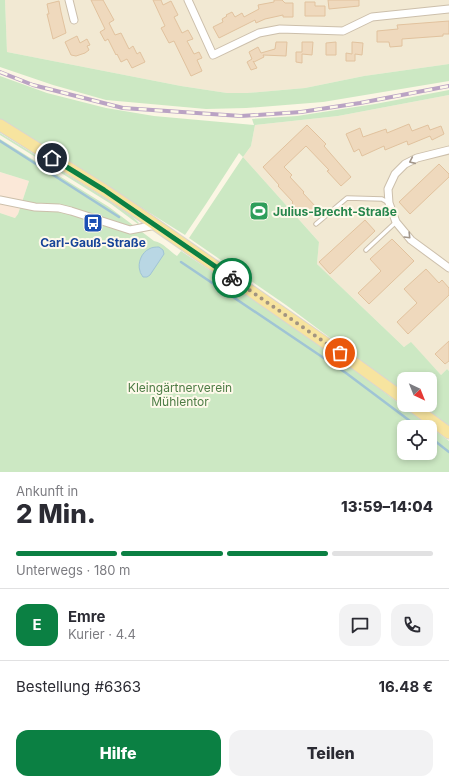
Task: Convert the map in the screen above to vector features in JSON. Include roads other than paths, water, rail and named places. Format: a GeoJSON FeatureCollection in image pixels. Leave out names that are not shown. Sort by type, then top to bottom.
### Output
{"type":"FeatureCollection","features":[{"type":"Feature","properties":{"kind":"main road"},"geometry":{"type":"LineString","coordinates":[[0,125],[104,190],[397,394]]}},
{"type":"Feature","properties":{"kind":"main road"},"geometry":{"type":"LineString","coordinates":[[421,412],[449,433]]}},
{"type":"Feature","properties":{"kind":"street"},"geometry":{"type":"LineString","coordinates":[[69,0],[74,20]]}},
{"type":"Feature","properties":{"kind":"street"},"geometry":{"type":"LineString","coordinates":[[188,0],[213,55],[259,33],[280,29],[343,30],[372,16],[449,9]]}},
{"type":"Feature","properties":{"kind":"street"},"geometry":{"type":"LineString","coordinates":[[449,150],[418,158],[405,164],[395,174],[388,189],[389,203],[396,222],[411,240],[449,268]]}},
{"type":"Feature","properties":{"kind":"street"},"geometry":{"type":"LineString","coordinates":[[0,200],[35,208],[59,208],[130,230],[156,226]]}},
{"type":"Feature","properties":{"kind":"lane"},"geometry":{"type":"LineString","coordinates":[[316,224],[347,198],[382,199],[389,203]]}},
{"type":"Feature","properties":{"kind":"lane"},"geometry":{"type":"LineString","coordinates":[[366,250],[396,222]]}},
{"type":"Feature","properties":{"kind":"water"},"geometry":{"type":"Polygon","coordinates":[[[159,247],[163,250],[164,254],[150,275],[143,277],[139,268],[142,255],[150,248],[159,247]]]}},
{"type":"Feature","properties":{"kind":"waterway"},"geometry":{"type":"LineString","coordinates":[[0,141],[119,217]]}},
{"type":"Feature","properties":{"kind":"waterway"},"geometry":{"type":"LineString","coordinates":[[181,262],[346,373],[409,420]]}},
{"type":"Feature","properties":{"kind":"waterway"},"geometry":{"type":"LineString","coordinates":[[437,443],[449,452]]}},
{"type":"Feature","properties":{"kind":"railway"},"geometry":{"type":"LineString","coordinates":[[0,72],[33,85],[123,108],[241,116],[301,112],[360,103],[449,86]]}},
{"type":"Feature","properties":{"kind":"place","name":"Julius-Brecht-Straße"},"geometry":{"type":"Point","coordinates":[259,211]}},
{"type":"Feature","properties":{"kind":"place","name":"Carl-Gauß-Straße"},"geometry":{"type":"Point","coordinates":[93,223]}},
{"type":"Feature","properties":{"kind":"park label","name":"Kleingärtnerverein Mühlentor"},"geometry":{"type":"Point","coordinates":[180,394]}}]}
